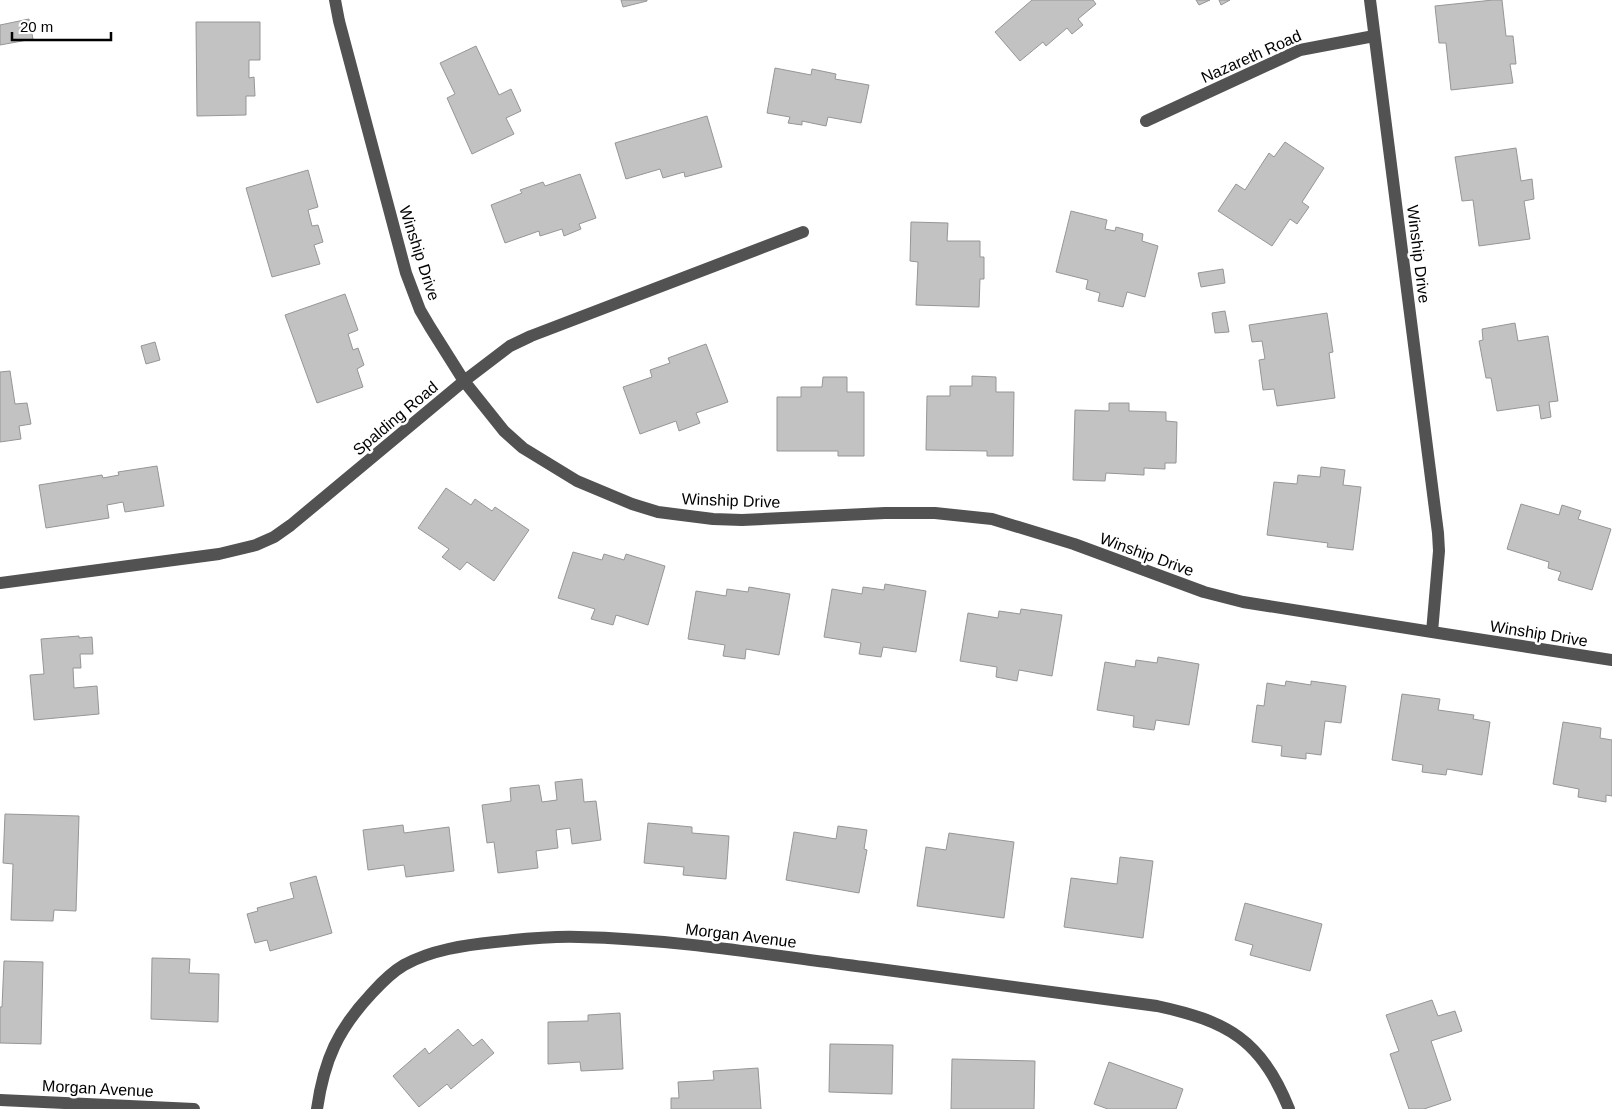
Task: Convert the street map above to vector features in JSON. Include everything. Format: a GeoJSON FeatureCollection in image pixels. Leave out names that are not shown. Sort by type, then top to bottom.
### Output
{"type":"FeatureCollection","features":[{"type":"Feature","properties":{"kind":"street","name":"Winship Drive"},"geometry":{"type":"LineString","coordinates":[[335,0],[338,21],[412,292],[420,310],[464,381],[504,431],[523,448],[577,481],[608,495],[658,512],[689,516],[742,520],[935,513],[992,519],[1074,544],[1204,592],[1224,597],[1262,605],[1612,660]]}},
{"type":"Feature","properties":{"kind":"street","name":"Winship Drive"},"geometry":{"type":"LineString","coordinates":[[1370,0],[1437,526],[1438,551],[1432,632]]}},
{"type":"Feature","properties":{"kind":"street","name":"Nazareth Road"},"geometry":{"type":"LineString","coordinates":[[1146,121],[1300,50],[1374,36]]}},
{"type":"Feature","properties":{"kind":"street","name":"Spalding Road"},"geometry":{"type":"LineString","coordinates":[[0,583],[219,554],[256,546],[290,525],[464,381],[510,346],[525,338],[803,232]]}},
{"type":"Feature","properties":{"kind":"street","name":"Morgan Avenue"},"geometry":{"type":"LineString","coordinates":[[317,1109],[328,1059],[345,1024],[384,979],[404,965],[448,949],[519,940],[576,937],[653,941],[1157,1006],[1185,1012],[1214,1023],[1242,1039],[1260,1056],[1272,1072],[1289,1109]]}},
{"type":"Feature","properties":{"kind":"street","name":"Morgan Avenue"},"geometry":{"type":"LineString","coordinates":[[0,1100],[194,1109]]}},
{"type":"Feature","properties":{"kind":"building"},"geometry":{"type":"Polygon","coordinates":[[[621,0],[647,0],[647,1],[623,7],[621,0]]]}},
{"type":"Feature","properties":{"kind":"building"},"geometry":{"type":"Polygon","coordinates":[[[1032,0],[1093,0],[1096,4],[1078,19],[1083,25],[1072,34],[1067,28],[1046,46],[1043,42],[1020,61],[995,32],[1032,0]]]}},
{"type":"Feature","properties":{"kind":"building"},"geometry":{"type":"Polygon","coordinates":[[[1196,0],[1210,0],[1199,5],[1196,0]]]}},
{"type":"Feature","properties":{"kind":"building"},"geometry":{"type":"Polygon","coordinates":[[[1219,0],[1230,0],[1221,5],[1219,0]]]}},
{"type":"Feature","properties":{"kind":"building"},"geometry":{"type":"Polygon","coordinates":[[[1502,0],[1506,36],[1513,36],[1516,64],[1510,64],[1513,83],[1451,90],[1446,43],[1439,43],[1435,6],[1502,0]]]}},
{"type":"Feature","properties":{"kind":"building"},"geometry":{"type":"Polygon","coordinates":[[[29,19],[33,39],[0,45],[0,25],[29,19]]]}},
{"type":"Feature","properties":{"kind":"building"},"geometry":{"type":"Polygon","coordinates":[[[196,22],[260,22],[260,60],[249,60],[249,78],[254,77],[255,96],[246,96],[246,115],[197,116],[196,22]]]}},
{"type":"Feature","properties":{"kind":"building"},"geometry":{"type":"Polygon","coordinates":[[[476,46],[499,95],[511,89],[521,111],[506,118],[514,134],[472,154],[447,98],[455,94],[440,63],[476,46]]]}},
{"type":"Feature","properties":{"kind":"building"},"geometry":{"type":"Polygon","coordinates":[[[775,68],[811,75],[812,69],[836,74],[835,79],[869,85],[861,123],[828,117],[826,126],[802,121],[802,125],[788,123],[790,117],[767,113],[775,68]]]}},
{"type":"Feature","properties":{"kind":"building"},"geometry":{"type":"Polygon","coordinates":[[[707,116],[722,167],[685,177],[684,172],[663,178],[660,169],[626,179],[615,143],[707,116]]]}},
{"type":"Feature","properties":{"kind":"building"},"geometry":{"type":"Polygon","coordinates":[[[1285,142],[1324,168],[1302,202],[1309,207],[1297,224],[1290,219],[1272,246],[1218,211],[1236,184],[1245,190],[1269,153],[1274,157],[1285,142]]]}},
{"type":"Feature","properties":{"kind":"building"},"geometry":{"type":"Polygon","coordinates":[[[1516,148],[1521,181],[1532,179],[1534,199],[1524,201],[1530,239],[1479,246],[1473,200],[1462,201],[1455,157],[1516,148]]]}},
{"type":"Feature","properties":{"kind":"building"},"geometry":{"type":"Polygon","coordinates":[[[308,170],[318,207],[308,210],[312,226],[318,225],[323,242],[314,245],[320,264],[272,277],[246,188],[308,170]]]}},
{"type":"Feature","properties":{"kind":"building"},"geometry":{"type":"Polygon","coordinates":[[[580,174],[596,218],[579,224],[581,229],[564,236],[562,229],[540,236],[539,231],[505,243],[491,205],[522,193],[520,190],[543,182],[545,186],[580,174]]]}},
{"type":"Feature","properties":{"kind":"building"},"geometry":{"type":"Polygon","coordinates":[[[1071,211],[1107,220],[1105,229],[1115,231],[1116,227],[1143,234],[1142,241],[1158,246],[1145,297],[1127,292],[1123,307],[1098,301],[1100,293],[1086,289],[1088,280],[1056,272],[1071,211]]]}},
{"type":"Feature","properties":{"kind":"building"},"geometry":{"type":"Polygon","coordinates":[[[911,222],[948,223],[947,241],[980,241],[980,257],[984,257],[984,279],[980,279],[979,307],[916,305],[918,262],[910,261],[911,222]]]}},
{"type":"Feature","properties":{"kind":"building"},"geometry":{"type":"Polygon","coordinates":[[[1223,269],[1225,283],[1201,287],[1198,273],[1223,269]]]}},
{"type":"Feature","properties":{"kind":"building"},"geometry":{"type":"Polygon","coordinates":[[[345,294],[358,330],[348,334],[353,350],[358,348],[364,365],[357,369],[363,387],[317,403],[285,315],[345,294]]]}},
{"type":"Feature","properties":{"kind":"building"},"geometry":{"type":"Polygon","coordinates":[[[1225,311],[1229,332],[1215,333],[1212,313],[1225,311]]]}},
{"type":"Feature","properties":{"kind":"building"},"geometry":{"type":"Polygon","coordinates":[[[1327,313],[1333,352],[1329,353],[1335,398],[1277,406],[1274,389],[1263,390],[1259,360],[1265,359],[1262,341],[1252,342],[1249,325],[1327,313]]]}},
{"type":"Feature","properties":{"kind":"building"},"geometry":{"type":"Polygon","coordinates":[[[1515,323],[1518,341],[1548,336],[1558,401],[1549,402],[1551,417],[1541,419],[1539,405],[1497,411],[1491,378],[1486,378],[1479,341],[1483,340],[1482,329],[1515,323]]]}},
{"type":"Feature","properties":{"kind":"building"},"geometry":{"type":"Polygon","coordinates":[[[155,342],[160,360],[146,364],[141,346],[155,342]]]}},
{"type":"Feature","properties":{"kind":"building"},"geometry":{"type":"Polygon","coordinates":[[[706,344],[728,402],[696,413],[700,423],[679,431],[676,421],[640,434],[623,387],[652,377],[650,370],[670,363],[668,358],[706,344]]]}},
{"type":"Feature","properties":{"kind":"building"},"geometry":{"type":"Polygon","coordinates":[[[10,371],[15,404],[27,403],[31,424],[19,426],[21,439],[0,442],[0,372],[10,371]]]}},
{"type":"Feature","properties":{"kind":"building"},"geometry":{"type":"Polygon","coordinates":[[[972,376],[996,377],[996,392],[1014,392],[1013,456],[987,456],[987,451],[926,450],[927,396],[950,396],[950,386],[972,386],[972,376]]]}},
{"type":"Feature","properties":{"kind":"building"},"geometry":{"type":"Polygon","coordinates":[[[823,377],[847,377],[847,392],[864,392],[864,456],[838,456],[838,451],[777,451],[777,397],[801,397],[801,387],[822,387],[823,377]]]}},
{"type":"Feature","properties":{"kind":"building"},"geometry":{"type":"Polygon","coordinates":[[[1109,403],[1129,403],[1129,411],[1166,412],[1166,421],[1177,422],[1176,463],[1165,463],[1165,469],[1144,468],[1144,475],[1106,473],[1105,481],[1073,480],[1075,410],[1109,411],[1109,403]]]}},
{"type":"Feature","properties":{"kind":"building"},"geometry":{"type":"Polygon","coordinates":[[[157,466],[164,506],[125,512],[123,502],[107,505],[109,518],[46,528],[39,485],[102,475],[103,478],[119,475],[118,472],[157,466]]]}},
{"type":"Feature","properties":{"kind":"building"},"geometry":{"type":"Polygon","coordinates":[[[1321,467],[1345,470],[1343,485],[1361,487],[1353,550],[1327,547],[1328,543],[1267,535],[1274,482],[1297,484],[1298,475],[1320,477],[1321,467]]]}},
{"type":"Feature","properties":{"kind":"building"},"geometry":{"type":"Polygon","coordinates":[[[446,488],[471,505],[475,499],[492,511],[495,507],[529,530],[494,581],[467,562],[460,570],[442,557],[449,549],[418,528],[446,488]]]}},
{"type":"Feature","properties":{"kind":"building"},"geometry":{"type":"Polygon","coordinates":[[[1521,504],[1559,515],[1562,505],[1581,511],[1578,519],[1611,529],[1592,590],[1558,580],[1561,572],[1548,568],[1549,562],[1507,549],[1521,504]]]}},
{"type":"Feature","properties":{"kind":"building"},"geometry":{"type":"Polygon","coordinates":[[[573,552],[602,560],[604,554],[624,560],[626,554],[665,566],[648,625],[616,615],[613,625],[591,619],[595,609],[558,598],[573,552]]]}},
{"type":"Feature","properties":{"kind":"building"},"geometry":{"type":"Polygon","coordinates":[[[885,584],[926,591],[916,652],[883,647],[881,657],[859,654],[861,643],[824,637],[832,589],[862,594],[863,587],[884,590],[885,584]]]}},
{"type":"Feature","properties":{"kind":"building"},"geometry":{"type":"Polygon","coordinates":[[[749,587],[790,594],[779,655],[746,649],[745,659],[723,656],[725,645],[688,639],[696,591],[726,596],[727,589],[748,592],[749,587]]]}},
{"type":"Feature","properties":{"kind":"building"},"geometry":{"type":"Polygon","coordinates":[[[1021,609],[1062,615],[1052,676],[1019,670],[1017,681],[996,677],[997,667],[960,661],[968,613],[998,618],[999,611],[1020,614],[1021,609]]]}},
{"type":"Feature","properties":{"kind":"building"},"geometry":{"type":"Polygon","coordinates":[[[79,636],[79,638],[92,637],[93,654],[80,654],[81,668],[73,668],[74,688],[97,686],[99,714],[34,720],[30,675],[44,674],[41,639],[79,636]]]}},
{"type":"Feature","properties":{"kind":"building"},"geometry":{"type":"Polygon","coordinates":[[[1158,657],[1199,664],[1189,725],[1156,720],[1154,730],[1133,727],[1134,716],[1097,710],[1105,662],[1135,667],[1136,660],[1157,663],[1158,657]]]}},
{"type":"Feature","properties":{"kind":"building"},"geometry":{"type":"Polygon","coordinates":[[[1286,681],[1311,685],[1311,681],[1346,686],[1341,723],[1325,721],[1321,755],[1306,753],[1306,759],[1281,756],[1282,746],[1252,742],[1257,705],[1264,706],[1267,683],[1285,686],[1286,681]]]}},
{"type":"Feature","properties":{"kind":"building"},"geometry":{"type":"Polygon","coordinates":[[[1402,694],[1440,699],[1438,710],[1474,715],[1473,719],[1490,722],[1482,775],[1447,769],[1446,775],[1422,772],[1423,765],[1392,760],[1402,694]]]}},
{"type":"Feature","properties":{"kind":"building"},"geometry":{"type":"Polygon","coordinates":[[[1563,722],[1601,728],[1600,738],[1612,740],[1612,796],[1606,795],[1606,802],[1578,797],[1579,789],[1553,784],[1563,722]]]}},
{"type":"Feature","properties":{"kind":"building"},"geometry":{"type":"Polygon","coordinates":[[[582,779],[584,802],[596,801],[601,840],[572,844],[570,828],[556,830],[558,848],[536,851],[538,868],[498,873],[494,842],[487,843],[482,805],[511,801],[510,788],[539,785],[542,802],[557,800],[555,782],[582,779]]]}},
{"type":"Feature","properties":{"kind":"building"},"geometry":{"type":"Polygon","coordinates":[[[5,814],[79,816],[76,911],[54,910],[53,921],[11,920],[13,864],[3,863],[5,814]]]}},
{"type":"Feature","properties":{"kind":"building"},"geometry":{"type":"Polygon","coordinates":[[[648,823],[692,827],[692,833],[729,836],[726,879],[683,875],[684,867],[644,863],[648,823]]]}},
{"type":"Feature","properties":{"kind":"building"},"geometry":{"type":"Polygon","coordinates":[[[403,825],[404,833],[449,827],[454,871],[406,877],[404,865],[368,870],[363,830],[403,825]]]}},
{"type":"Feature","properties":{"kind":"building"},"geometry":{"type":"Polygon","coordinates":[[[838,826],[867,830],[864,849],[867,850],[859,893],[786,880],[794,832],[836,839],[838,826]]]}},
{"type":"Feature","properties":{"kind":"building"},"geometry":{"type":"Polygon","coordinates":[[[949,833],[1014,842],[1004,918],[917,906],[926,847],[946,850],[949,833]]]}},
{"type":"Feature","properties":{"kind":"building"},"geometry":{"type":"Polygon","coordinates":[[[1120,857],[1153,861],[1143,938],[1064,927],[1071,878],[1117,884],[1120,857]]]}},
{"type":"Feature","properties":{"kind":"building"},"geometry":{"type":"Polygon","coordinates":[[[316,876],[332,933],[270,951],[267,940],[255,943],[247,914],[258,911],[257,908],[294,898],[290,883],[316,876]]]}},
{"type":"Feature","properties":{"kind":"building"},"geometry":{"type":"Polygon","coordinates":[[[1245,903],[1322,924],[1310,971],[1250,955],[1253,945],[1235,940],[1245,903]]]}},
{"type":"Feature","properties":{"kind":"building"},"geometry":{"type":"Polygon","coordinates":[[[152,958],[190,959],[189,973],[219,974],[218,1022],[151,1019],[152,958]]]}},
{"type":"Feature","properties":{"kind":"building"},"geometry":{"type":"Polygon","coordinates":[[[4,961],[43,962],[41,1044],[0,1043],[0,1007],[2,1007],[4,961]]]}},
{"type":"Feature","properties":{"kind":"building"},"geometry":{"type":"Polygon","coordinates":[[[1432,1000],[1438,1016],[1455,1011],[1462,1031],[1431,1041],[1451,1100],[1424,1109],[1409,1109],[1390,1054],[1399,1051],[1386,1015],[1432,1000]]]}},
{"type":"Feature","properties":{"kind":"building"},"geometry":{"type":"Polygon","coordinates":[[[620,1013],[623,1069],[581,1071],[580,1062],[548,1064],[548,1022],[588,1021],[588,1015],[620,1013]]]}},
{"type":"Feature","properties":{"kind":"building"},"geometry":{"type":"Polygon","coordinates":[[[458,1029],[473,1046],[482,1039],[494,1053],[451,1089],[447,1084],[419,1107],[393,1076],[425,1048],[429,1054],[458,1029]]]}},
{"type":"Feature","properties":{"kind":"building"},"geometry":{"type":"Polygon","coordinates":[[[830,1044],[893,1045],[892,1094],[829,1092],[830,1044]]]}},
{"type":"Feature","properties":{"kind":"building"},"geometry":{"type":"Polygon","coordinates":[[[952,1059],[1035,1061],[1034,1109],[951,1109],[952,1059]]]}},
{"type":"Feature","properties":{"kind":"building"},"geometry":{"type":"Polygon","coordinates":[[[1109,1062],[1183,1089],[1176,1109],[1108,1109],[1094,1104],[1109,1062]]]}},
{"type":"Feature","properties":{"kind":"building"},"geometry":{"type":"Polygon","coordinates":[[[758,1068],[761,1109],[671,1109],[671,1098],[679,1098],[678,1082],[714,1080],[713,1071],[758,1068]]]}}]}
